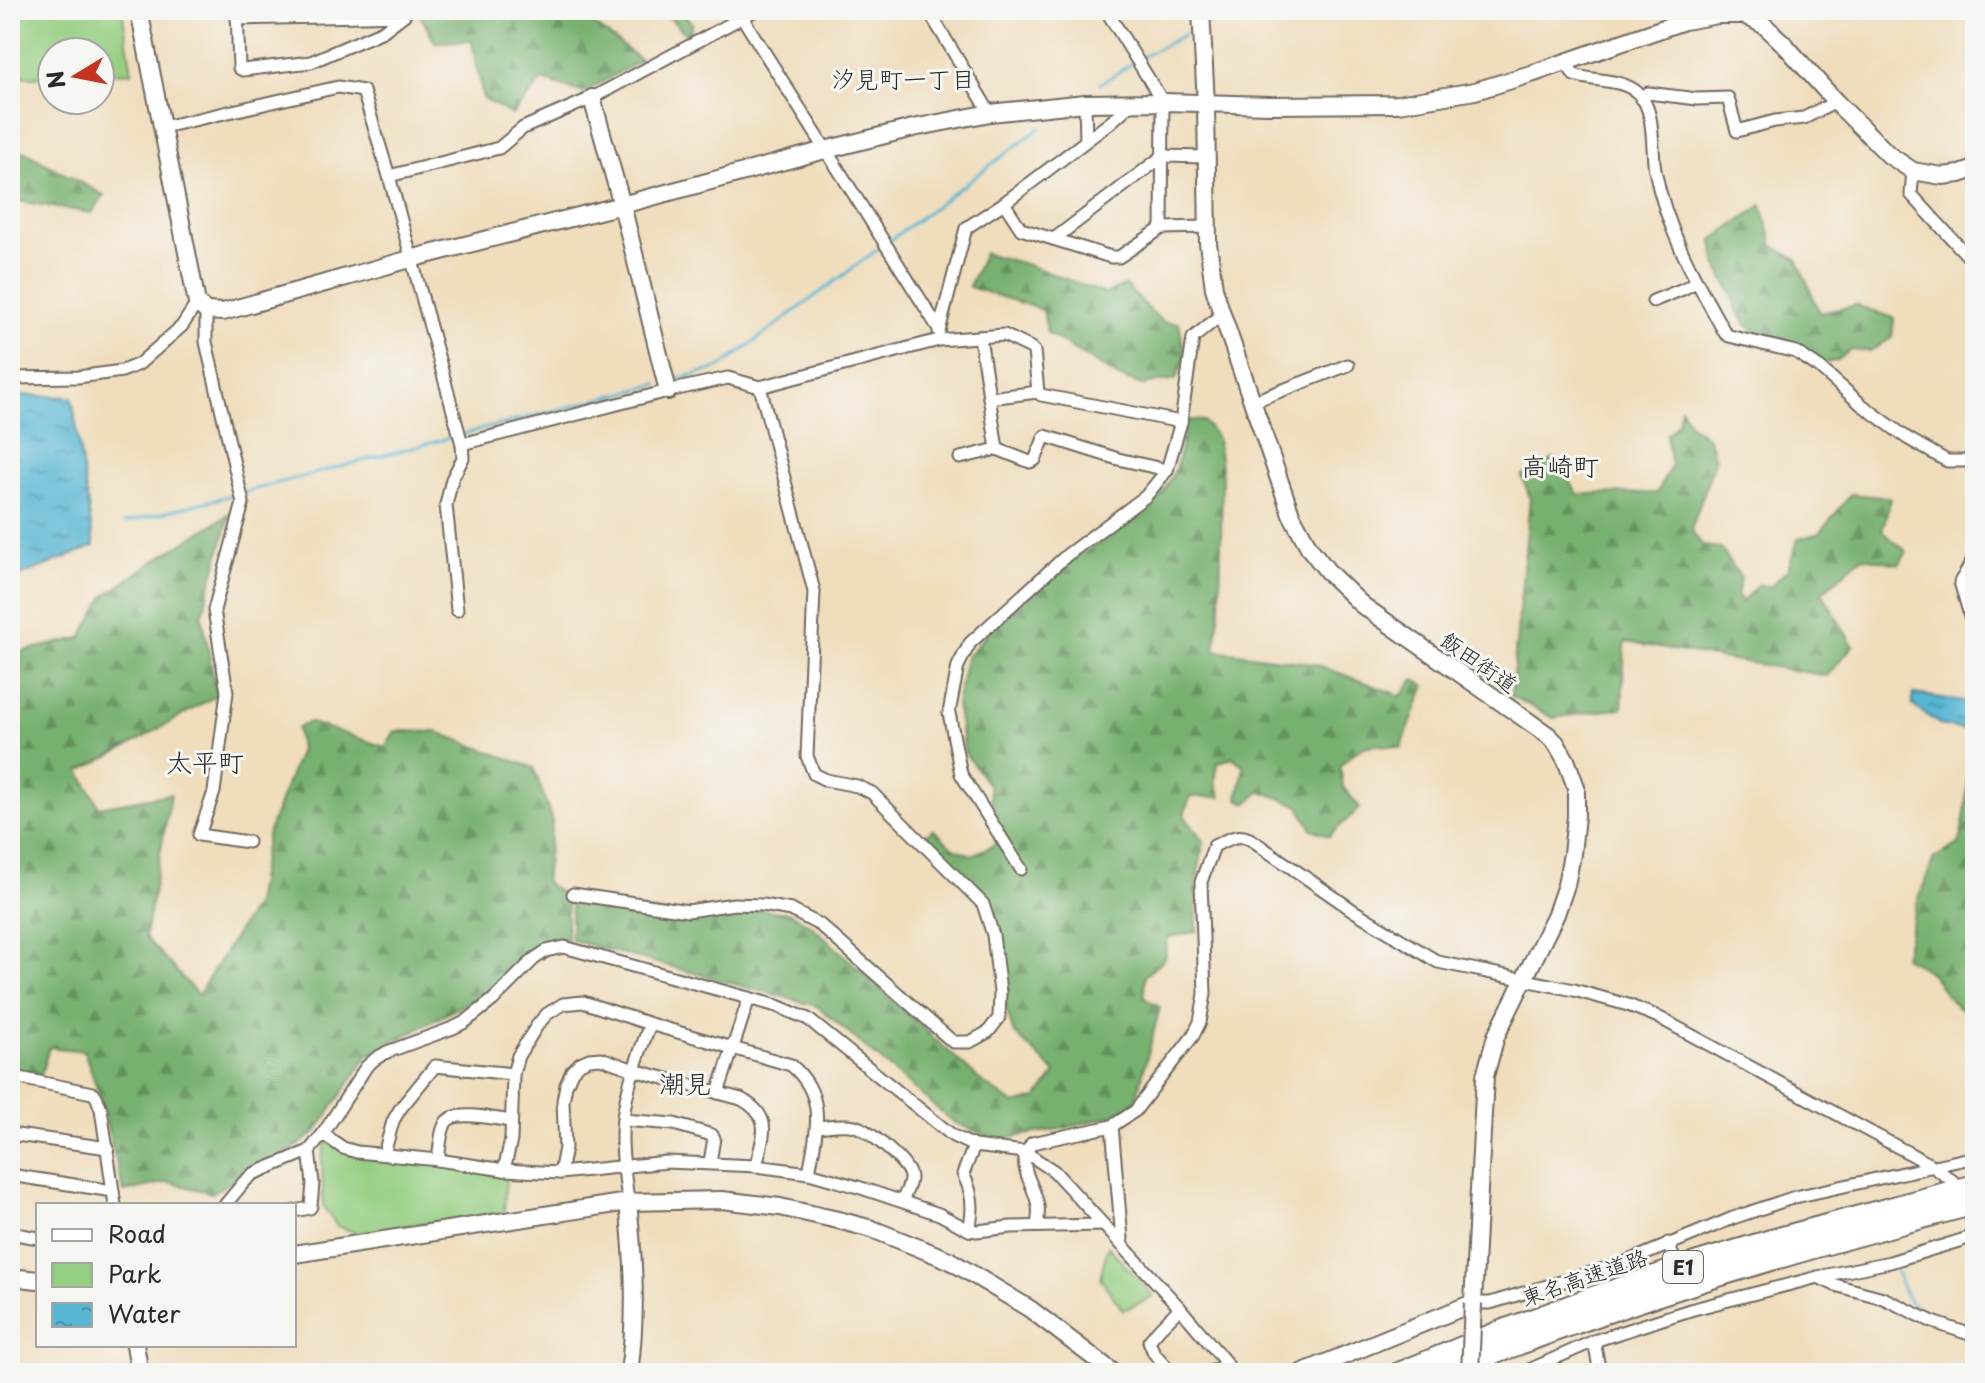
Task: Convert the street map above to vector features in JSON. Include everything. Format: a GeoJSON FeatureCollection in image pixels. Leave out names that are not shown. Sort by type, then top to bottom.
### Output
{"type":"FeatureCollection","features":[{"type":"Feature","properties":{"kind":"highway","name":"東名高速道路"},"geometry":{"type":"LineString","coordinates":[[1399,1373],[1496,1333],[1688,1265],[1975,1185]]}},
{"type":"Feature","properties":{"kind":"highway","name":"東名高速道路"},"geometry":{"type":"LineString","coordinates":[[1446,1373],[1559,1329],[1693,1283],[1975,1204]]}},
{"type":"Feature","properties":{"kind":"street"},"geometry":{"type":"LineString","coordinates":[[139,10],[202,307],[206,342],[243,503],[214,610],[227,692],[214,792],[199,835],[248,842]]}},
{"type":"Feature","properties":{"kind":"street"},"geometry":{"type":"LineString","coordinates":[[389,176],[489,152],[506,143],[523,128],[592,98],[756,10]]}},
{"type":"Feature","properties":{"kind":"street"},"geometry":{"type":"LineString","coordinates":[[928,10],[990,113]]}},
{"type":"Feature","properties":{"kind":"street"},"geometry":{"type":"LineString","coordinates":[[1106,10],[1163,102],[1162,228]]}},
{"type":"Feature","properties":{"kind":"street","name":"飯田街道"},"geometry":{"type":"LineString","coordinates":[[1201,10],[1209,258],[1222,314],[1291,514],[1310,549],[1329,573],[1362,605],[1548,735],[1570,767],[1576,797],[1572,854],[1566,885],[1556,914],[1496,1036],[1485,1076],[1470,1373]]}},
{"type":"Feature","properties":{"kind":"street"},"geometry":{"type":"LineString","coordinates":[[405,13],[383,31],[311,62],[239,68],[237,15],[405,13]]}},
{"type":"Feature","properties":{"kind":"street"},"geometry":{"type":"LineString","coordinates":[[202,307],[223,312],[410,259],[825,150],[990,113],[1085,103],[1398,104],[1475,91],[1703,16],[1743,13],[1765,26],[1889,155],[1913,171],[1942,176],[1975,169]]}},
{"type":"Feature","properties":{"kind":"street"},"geometry":{"type":"LineString","coordinates":[[742,17],[939,334]]}},
{"type":"Feature","properties":{"kind":"street"},"geometry":{"type":"LineString","coordinates":[[1566,62],[1574,75],[1589,80],[1617,82],[1638,93],[1647,107],[1655,170],[1671,229],[1696,282],[1729,336],[1796,352],[1907,438],[1947,461],[1975,461]]}},
{"type":"Feature","properties":{"kind":"street"},"geometry":{"type":"LineString","coordinates":[[163,127],[338,87],[363,91],[462,444],[463,458],[452,479],[446,505],[457,610]]}},
{"type":"Feature","properties":{"kind":"street"},"geometry":{"type":"LineString","coordinates":[[1641,98],[1648,93],[1697,99],[1728,98],[1737,131],[1775,121],[1804,118],[1836,102]]}},
{"type":"Feature","properties":{"kind":"street"},"geometry":{"type":"LineString","coordinates":[[592,98],[668,391]]}},
{"type":"Feature","properties":{"kind":"street"},"geometry":{"type":"LineString","coordinates":[[939,334],[966,228],[1111,122],[1132,102]]}},
{"type":"Feature","properties":{"kind":"street"},"geometry":{"type":"LineString","coordinates":[[1085,103],[1086,140]]}},
{"type":"Feature","properties":{"kind":"street"},"geometry":{"type":"LineString","coordinates":[[1054,239],[1163,156],[1207,157]]}},
{"type":"Feature","properties":{"kind":"street"},"geometry":{"type":"LineString","coordinates":[[1913,171],[1911,194],[1975,264]]}},
{"type":"Feature","properties":{"kind":"street"},"geometry":{"type":"LineString","coordinates":[[1004,203],[1021,229],[1111,257],[1119,257],[1162,228],[1208,227]]}},
{"type":"Feature","properties":{"kind":"street"},"geometry":{"type":"LineString","coordinates":[[1653,301],[1696,282]]}},
{"type":"Feature","properties":{"kind":"street"},"geometry":{"type":"LineString","coordinates":[[10,378],[78,377],[122,371],[139,364],[202,307]]}},
{"type":"Feature","properties":{"kind":"street"},"geometry":{"type":"LineString","coordinates":[[1021,869],[961,774],[949,713],[958,666],[970,643],[979,634],[1067,555],[1146,496],[1167,470],[1181,422],[1193,338],[1222,314]]}},
{"type":"Feature","properties":{"kind":"street"},"geometry":{"type":"LineString","coordinates":[[462,444],[728,378],[760,387],[939,334],[1004,335],[1031,348],[1034,351],[1038,392]]}},
{"type":"Feature","properties":{"kind":"street"},"geometry":{"type":"LineString","coordinates":[[980,337],[997,449]]}},
{"type":"Feature","properties":{"kind":"street"},"geometry":{"type":"LineString","coordinates":[[1252,402],[1348,365]]}},
{"type":"Feature","properties":{"kind":"street"},"geometry":{"type":"LineString","coordinates":[[573,894],[688,911],[734,904],[791,910],[820,925],[953,1042],[970,1042],[988,1032],[999,1018],[1000,992],[993,935],[983,904],[872,793],[814,774],[807,756],[814,591],[760,387]]}},
{"type":"Feature","properties":{"kind":"street"},"geometry":{"type":"LineString","coordinates":[[989,398],[1038,392],[1181,422]]}},
{"type":"Feature","properties":{"kind":"street"},"geometry":{"type":"LineString","coordinates":[[960,458],[997,449],[1030,462],[1035,460],[1045,436],[1118,459],[1167,470]]}},
{"type":"Feature","properties":{"kind":"street"},"geometry":{"type":"LineString","coordinates":[[1973,625],[1960,582],[1975,557]]}},
{"type":"Feature","properties":{"kind":"street"},"geometry":{"type":"LineString","coordinates":[[1037,1226],[1039,1207],[1023,1163],[1025,1152],[1032,1143],[1112,1126],[1135,1111],[1193,1036],[1200,1022],[1205,994],[1201,882],[1214,846],[1229,838],[1248,836],[1354,911],[1438,962],[1574,990],[1656,1016],[1931,1165],[1954,1182]]}},
{"type":"Feature","properties":{"kind":"street"},"geometry":{"type":"LineString","coordinates":[[227,1203],[253,1174],[309,1151],[366,1067],[375,1059],[465,1022],[487,1006],[523,969],[546,951],[564,947],[795,1012],[808,1019],[953,1136],[974,1146],[1025,1152],[1054,1171],[1180,1308],[1229,1368],[1207,1373]]}},
{"type":"Feature","properties":{"kind":"street"},"geometry":{"type":"LineString","coordinates":[[718,1093],[749,998]]}},
{"type":"Feature","properties":{"kind":"street"},"geometry":{"type":"LineString","coordinates":[[504,1170],[511,1140],[513,1074],[518,1056],[530,1034],[547,1014],[563,1004],[583,1002],[791,1065],[812,1092],[817,1115],[809,1173]]}},
{"type":"Feature","properties":{"kind":"street"},"geometry":{"type":"LineString","coordinates":[[629,1373],[635,1280],[624,1166],[623,1120],[634,1070],[650,1024]]}},
{"type":"Feature","properties":{"kind":"street"},"geometry":{"type":"LineString","coordinates":[[560,1173],[565,1148],[563,1101],[572,1071],[580,1063],[594,1058],[741,1099],[755,1107],[764,1131],[756,1166]]}},
{"type":"Feature","properties":{"kind":"street"},"geometry":{"type":"LineString","coordinates":[[384,1154],[393,1121],[435,1066],[513,1074]]}},
{"type":"Feature","properties":{"kind":"street"},"geometry":{"type":"LineString","coordinates":[[10,1076],[96,1096],[108,1148],[115,1203]]}},
{"type":"Feature","properties":{"kind":"street"},"geometry":{"type":"LineString","coordinates":[[438,1160],[445,1123],[450,1118],[468,1116],[511,1121]]}},
{"type":"Feature","properties":{"kind":"street"},"geometry":{"type":"LineString","coordinates":[[623,1120],[674,1124],[712,1135],[710,1162]]}},
{"type":"Feature","properties":{"kind":"street"},"geometry":{"type":"LineString","coordinates":[[817,1127],[848,1125],[862,1129],[903,1162],[909,1171],[910,1181],[902,1201]]}},
{"type":"Feature","properties":{"kind":"street"},"geometry":{"type":"LineString","coordinates":[[1112,1126],[1120,1243]]}},
{"type":"Feature","properties":{"kind":"street"},"geometry":{"type":"LineString","coordinates":[[10,1134],[108,1148]]}},
{"type":"Feature","properties":{"kind":"street"},"geometry":{"type":"LineString","coordinates":[[323,1134],[343,1148],[357,1152],[504,1170],[560,1173],[667,1162],[710,1162],[809,1173],[939,1214],[969,1230],[985,1232],[1011,1227],[1103,1225]]}},
{"type":"Feature","properties":{"kind":"street"},"geometry":{"type":"LineString","coordinates":[[969,1230],[973,1212],[970,1187],[963,1174],[974,1146]]}},
{"type":"Feature","properties":{"kind":"street"},"geometry":{"type":"LineString","coordinates":[[296,1211],[311,1206],[313,1183],[309,1151]]}},
{"type":"Feature","properties":{"kind":"street"},"geometry":{"type":"LineString","coordinates":[[1301,1373],[1473,1303],[1490,1303],[1624,1263],[1668,1243],[1795,1197],[1975,1157]]}},
{"type":"Feature","properties":{"kind":"street"},"geometry":{"type":"LineString","coordinates":[[10,1175],[113,1191]]}},
{"type":"Feature","properties":{"kind":"street"},"geometry":{"type":"LineString","coordinates":[[296,1254],[628,1202],[689,1200],[752,1203],[792,1209],[872,1229],[949,1260],[1030,1309],[1114,1373]]}},
{"type":"Feature","properties":{"kind":"street"},"geometry":{"type":"LineString","coordinates":[[10,1233],[36,1238]]}},
{"type":"Feature","properties":{"kind":"street"},"geometry":{"type":"LineString","coordinates":[[1522,1373],[1594,1341],[1689,1306],[1890,1262],[1975,1236]]}},
{"type":"Feature","properties":{"kind":"street"},"geometry":{"type":"LineString","coordinates":[[1668,1243],[1674,1259]]}},
{"type":"Feature","properties":{"kind":"street"},"geometry":{"type":"LineString","coordinates":[[10,1277],[36,1280]]}},
{"type":"Feature","properties":{"kind":"street"},"geometry":{"type":"LineString","coordinates":[[1818,1277],[1883,1298],[1933,1322],[1975,1336]]}},
{"type":"Feature","properties":{"kind":"street"},"geometry":{"type":"LineString","coordinates":[[1172,1373],[1154,1353],[1149,1341],[1180,1308]]}},
{"type":"Feature","properties":{"kind":"street"},"geometry":{"type":"LineString","coordinates":[[1594,1341],[1600,1373]]}},
{"type":"Feature","properties":{"kind":"street"},"geometry":{"type":"LineString","coordinates":[[135,1347],[140,1373]]}},
{"type":"Feature","properties":{"kind":"green space"},"geometry":{"type":"Polygon","coordinates":[[[10,10],[122,10],[132,72],[116,73],[116,36],[36,36],[36,77],[23,77],[10,35],[10,10]]]}},
{"type":"Feature","properties":{"kind":"green space"},"geometry":{"type":"Polygon","coordinates":[[[417,10],[575,10],[641,60],[583,93],[543,80],[512,115],[483,98],[472,41],[435,42],[417,10]]]}},
{"type":"Feature","properties":{"kind":"green space"},"geometry":{"type":"Polygon","coordinates":[[[662,10],[677,10],[693,23],[688,36],[662,10]]]}},
{"type":"Feature","properties":{"kind":"green space"},"geometry":{"type":"Polygon","coordinates":[[[10,144],[104,195],[92,213],[10,200],[10,144]]]}},
{"type":"Feature","properties":{"kind":"green space"},"geometry":{"type":"Polygon","coordinates":[[[1762,205],[1773,246],[1797,259],[1820,313],[1856,305],[1894,318],[1892,338],[1870,351],[1851,350],[1838,360],[1822,364],[1788,342],[1748,327],[1736,309],[1733,296],[1716,264],[1713,240],[1762,205]]]}},
{"type":"Feature","properties":{"kind":"green space"},"geometry":{"type":"Polygon","coordinates":[[[984,253],[1028,265],[1106,294],[1125,285],[1162,322],[1179,323],[1185,358],[1176,379],[1142,385],[1119,377],[1047,333],[1043,310],[969,287],[984,253]]]}},
{"type":"Feature","properties":{"kind":"green space"},"geometry":{"type":"Polygon","coordinates":[[[1681,408],[1690,424],[1709,439],[1715,460],[1691,530],[1703,546],[1721,548],[1741,579],[1737,594],[1742,602],[1758,584],[1770,587],[1788,569],[1798,539],[1820,533],[1851,494],[1891,498],[1882,531],[1907,552],[1899,564],[1863,557],[1822,592],[1853,646],[1827,676],[1625,642],[1622,708],[1553,718],[1511,696],[1530,498],[1522,476],[1554,459],[1578,494],[1657,493],[1671,466],[1666,435],[1678,422],[1681,408]]]}},
{"type":"Feature","properties":{"kind":"green space"},"geometry":{"type":"Polygon","coordinates":[[[1187,420],[1204,421],[1217,438],[1222,475],[1220,607],[1215,650],[1315,664],[1401,696],[1414,679],[1425,686],[1401,748],[1368,746],[1354,753],[1340,766],[1343,787],[1360,808],[1329,836],[1312,829],[1298,805],[1261,791],[1247,803],[1238,799],[1244,766],[1232,757],[1218,763],[1215,781],[1221,797],[1190,797],[1184,815],[1204,842],[1196,883],[1197,931],[1168,938],[1164,959],[1145,976],[1144,998],[1160,1007],[1135,1104],[1115,1115],[997,1140],[953,1122],[817,1006],[571,940],[571,899],[685,916],[738,908],[790,913],[813,927],[983,1083],[1015,1104],[1037,1098],[1056,1073],[1013,1032],[1004,998],[998,932],[987,899],[923,838],[933,829],[953,848],[972,855],[996,844],[989,786],[965,753],[956,705],[966,658],[995,624],[1069,562],[1130,524],[1162,495],[1176,468],[1187,420]]]}},
{"type":"Feature","properties":{"kind":"green space"},"geometry":{"type":"Polygon","coordinates":[[[230,514],[202,616],[217,695],[80,771],[99,807],[171,794],[145,937],[198,995],[255,904],[267,835],[300,750],[297,728],[309,722],[385,747],[395,731],[437,732],[534,768],[552,821],[545,882],[567,898],[567,939],[551,941],[533,950],[486,993],[368,1055],[316,1132],[291,1151],[212,1193],[168,1182],[124,1192],[98,1091],[84,1051],[49,1047],[41,1076],[10,1069],[10,654],[81,638],[105,596],[157,559],[230,514]]]}},
{"type":"Feature","properties":{"kind":"green space"},"geometry":{"type":"Polygon","coordinates":[[[1975,690],[1975,1011],[1967,1011],[1950,1000],[1929,972],[1904,957],[1918,900],[1934,858],[1959,844],[1965,813],[1975,690]]]}},
{"type":"Feature","properties":{"kind":"green space"},"geometry":{"type":"Polygon","coordinates":[[[326,1142],[506,1176],[504,1213],[359,1234],[337,1226],[323,1206],[322,1158],[326,1142]]]}},
{"type":"Feature","properties":{"kind":"green space"},"geometry":{"type":"Polygon","coordinates":[[[1108,1246],[1154,1297],[1123,1310],[1100,1278],[1108,1246]]]}},
{"type":"Feature","properties":{"kind":"water"},"geometry":{"type":"Polygon","coordinates":[[[10,395],[72,397],[94,546],[15,578],[10,577],[10,395]]]}},
{"type":"Feature","properties":{"kind":"water"},"geometry":{"type":"Polygon","coordinates":[[[1914,694],[1970,702],[1966,730],[1941,725],[1912,705],[1914,694]]]}},
{"type":"Feature","properties":{"kind":"waterway"},"geometry":{"type":"LineString","coordinates":[[1208,23],[1219,17],[1291,10]]}},
{"type":"Feature","properties":{"kind":"waterway"},"geometry":{"type":"LineString","coordinates":[[1140,58],[1197,28]]}},
{"type":"Feature","properties":{"kind":"waterway"},"geometry":{"type":"LineString","coordinates":[[1100,84],[1134,62]]}},
{"type":"Feature","properties":{"kind":"waterway"},"geometry":{"type":"LineString","coordinates":[[670,381],[719,368],[1040,128]]}},
{"type":"Feature","properties":{"kind":"waterway"},"geometry":{"type":"LineString","coordinates":[[464,434],[658,384]]}},
{"type":"Feature","properties":{"kind":"waterway"},"geometry":{"type":"LineString","coordinates":[[244,492],[457,436]]}},
{"type":"Feature","properties":{"kind":"waterway"},"geometry":{"type":"LineString","coordinates":[[124,523],[236,494]]}},
{"type":"Feature","properties":{"kind":"waterway"},"geometry":{"type":"LineString","coordinates":[[1964,716],[1969,718],[1967,748],[1975,776]]}},
{"type":"Feature","properties":{"kind":"waterway"},"geometry":{"type":"LineString","coordinates":[[1895,1269],[1913,1305],[1934,1316],[1975,1329]]}},
{"type":"Feature","properties":{"kind":"district","name":"汐見町一丁目"},"geometry":{"type":"Point","coordinates":[903,78]}},
{"type":"Feature","properties":{"kind":"district","name":"高崎町"},"geometry":{"type":"Point","coordinates":[1560,465]}},
{"type":"Feature","properties":{"kind":"district","name":"太平町"},"geometry":{"type":"Point","coordinates":[205,761]}},
{"type":"Feature","properties":{"kind":"district","name":"潮見"},"geometry":{"type":"Point","coordinates":[685,1082]}}]}
